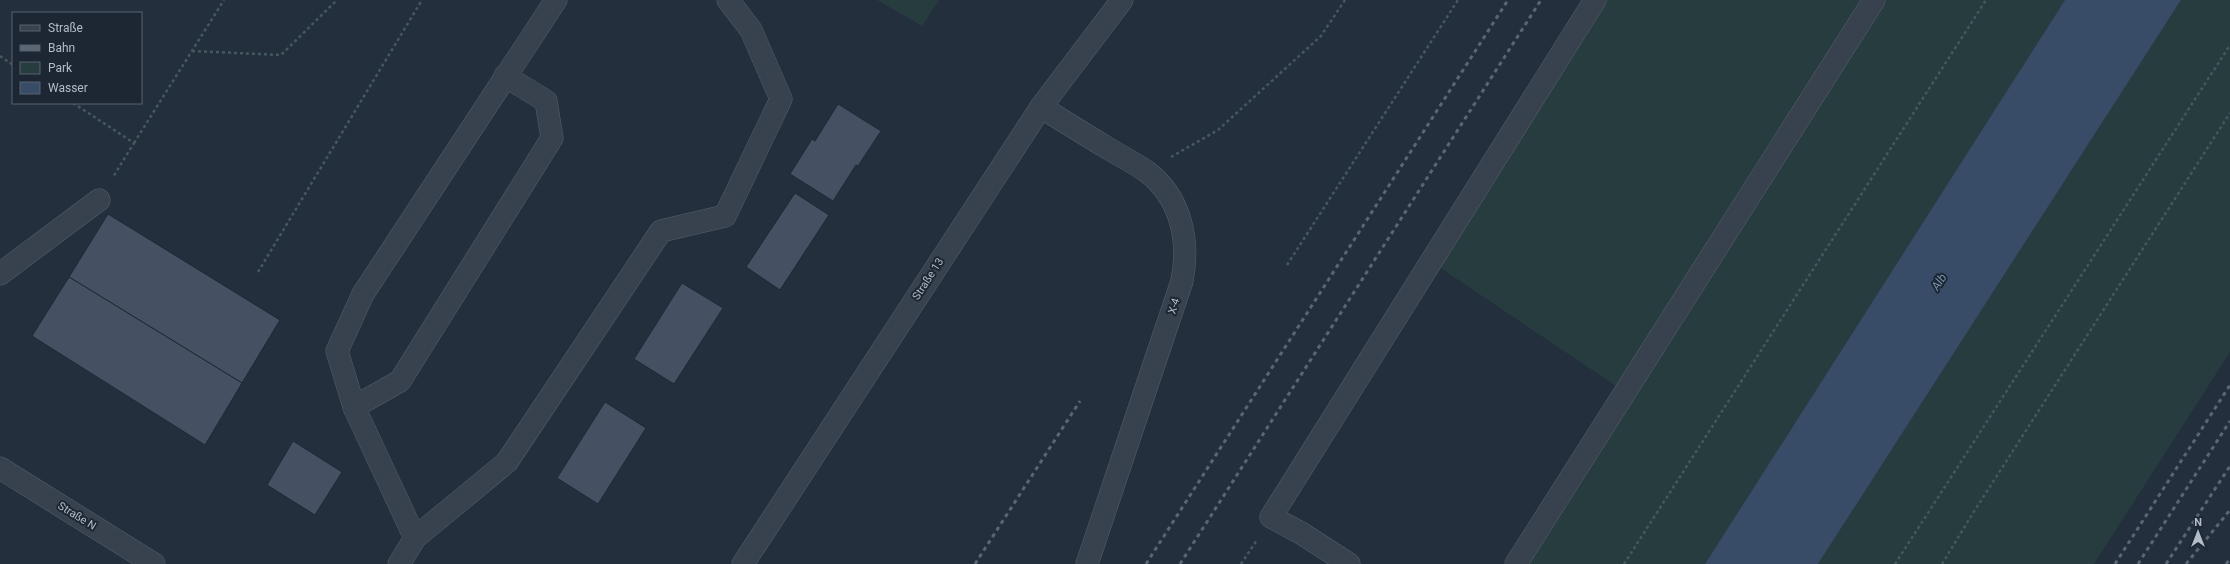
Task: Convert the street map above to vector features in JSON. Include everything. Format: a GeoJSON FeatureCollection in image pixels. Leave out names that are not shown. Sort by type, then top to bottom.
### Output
{"type":"FeatureCollection","features":[{"type":"Feature","properties":{"kind":"street"},"geometry":{"type":"LineString","coordinates":[[415,538],[354,407],[337,351],[363,294],[556,0]]}},
{"type":"Feature","properties":{"kind":"street"},"geometry":{"type":"LineString","coordinates":[[399,564],[415,538],[507,462],[661,231],[725,216],[781,99],[751,30],[728,0]]}},
{"type":"Feature","properties":{"kind":"street","name":"Straße 13"},"geometry":{"type":"LineString","coordinates":[[742,564],[1041,107],[1122,0]]}},
{"type":"Feature","properties":{"kind":"street"},"geometry":{"type":"LineString","coordinates":[[1349,564],[1301,533],[1271,518],[1595,0]]}},
{"type":"Feature","properties":{"kind":"street"},"geometry":{"type":"LineString","coordinates":[[1516,564],[1874,0]]}},
{"type":"Feature","properties":{"kind":"street"},"geometry":{"type":"LineString","coordinates":[[354,407],[400,381],[552,138],[546,101],[505,76]]}},
{"type":"Feature","properties":{"kind":"street","name":"X-4"},"geometry":{"type":"LineString","coordinates":[[1041,107],[1146,171],[1161,185],[1175,206],[1185,239],[1186,261],[1182,281],[1087,564]]}},
{"type":"Feature","properties":{"kind":"street"},"geometry":{"type":"LineString","coordinates":[[0,274],[99,200]]}},
{"type":"Feature","properties":{"kind":"street","name":"Straße N"},"geometry":{"type":"LineString","coordinates":[[0,468],[154,564]]}},
{"type":"Feature","properties":{"kind":"path"},"geometry":{"type":"LineString","coordinates":[[99,200],[224,0]]}},
{"type":"Feature","properties":{"kind":"path"},"geometry":{"type":"LineString","coordinates":[[192,51],[281,55],[337,0]]}},
{"type":"Feature","properties":{"kind":"path"},"geometry":{"type":"LineString","coordinates":[[258,272],[422,0]]}},
{"type":"Feature","properties":{"kind":"path"},"geometry":{"type":"LineString","coordinates":[[1146,171],[1218,130],[1321,36],[1345,0]]}},
{"type":"Feature","properties":{"kind":"path"},"geometry":{"type":"LineString","coordinates":[[1287,265],[1458,0]]}},
{"type":"Feature","properties":{"kind":"path"},"geometry":{"type":"LineString","coordinates":[[1624,564],[1986,0]]}},
{"type":"Feature","properties":{"kind":"path"},"geometry":{"type":"LineString","coordinates":[[1896,564],[2230,45]]}},
{"type":"Feature","properties":{"kind":"path"},"geometry":{"type":"LineString","coordinates":[[0,56],[12,64]]}},
{"type":"Feature","properties":{"kind":"path"},"geometry":{"type":"LineString","coordinates":[[75,104],[134,143]]}},
{"type":"Feature","properties":{"kind":"path"},"geometry":{"type":"LineString","coordinates":[[1942,564],[2230,113]]}},
{"type":"Feature","properties":{"kind":"green space"},"geometry":{"type":"Polygon","coordinates":[[[877,0],[939,0],[922,26],[877,0]]]}},
{"type":"Feature","properties":{"kind":"green space"},"geometry":{"type":"Polygon","coordinates":[[[1598,0],[2065,0],[1705,564],[1509,564],[1619,388],[1439,267],[1598,0]]]}},
{"type":"Feature","properties":{"kind":"green space"},"geometry":{"type":"Polygon","coordinates":[[[2181,0],[2230,0],[2230,352],[2094,564],[1818,564],[2181,0]]]}},
{"type":"Feature","properties":{"kind":"water","name":"Alb"},"geometry":{"type":"Polygon","coordinates":[[[2065,0],[2181,0],[1818,564],[1705,564],[2065,0]]]}},
{"type":"Feature","properties":{"kind":"building"},"geometry":{"type":"Polygon","coordinates":[[[838,104],[881,131],[858,166],[856,165],[833,201],[790,174],[812,139],[815,141],[838,104]]]}},
{"type":"Feature","properties":{"kind":"building"},"geometry":{"type":"Polygon","coordinates":[[[795,193],[829,215],[780,290],[746,267],[795,193]]]}},
{"type":"Feature","properties":{"kind":"building"},"geometry":{"type":"Polygon","coordinates":[[[108,214],[280,320],[242,383],[69,277],[108,214]]]}},
{"type":"Feature","properties":{"kind":"building"},"geometry":{"type":"Polygon","coordinates":[[[69,277],[242,383],[205,445],[32,336],[69,277]]]}},
{"type":"Feature","properties":{"kind":"building"},"geometry":{"type":"Polygon","coordinates":[[[682,283],[723,308],[674,384],[634,359],[682,283]]]}},
{"type":"Feature","properties":{"kind":"building"},"geometry":{"type":"Polygon","coordinates":[[[605,402],[646,428],[598,504],[557,478],[605,402]]]}},
{"type":"Feature","properties":{"kind":"building"},"geometry":{"type":"Polygon","coordinates":[[[293,441],[342,472],[315,515],[267,485],[293,441]]]}},
{"type":"Feature","properties":{"kind":"railway"},"geometry":{"type":"LineString","coordinates":[[1146,564],[1508,0]]}},
{"type":"Feature","properties":{"kind":"railway"},"geometry":{"type":"LineString","coordinates":[[1180,564],[1541,0]]}},
{"type":"Feature","properties":{"kind":"railway"},"geometry":{"type":"LineString","coordinates":[[2115,564],[2230,385]]}},
{"type":"Feature","properties":{"kind":"railway"},"geometry":{"type":"LineString","coordinates":[[975,564],[1080,401]]}},
{"type":"Feature","properties":{"kind":"railway"},"geometry":{"type":"LineString","coordinates":[[2138,564],[2230,421]]}},
{"type":"Feature","properties":{"kind":"railway"},"geometry":{"type":"LineString","coordinates":[[2166,564],[2230,466]]}},
{"type":"Feature","properties":{"kind":"railway"},"geometry":{"type":"LineString","coordinates":[[2186,564],[2230,510]]}},
{"type":"Feature","properties":{"kind":"railway"},"geometry":{"type":"LineString","coordinates":[[2226,564],[2230,559]]}}]}
